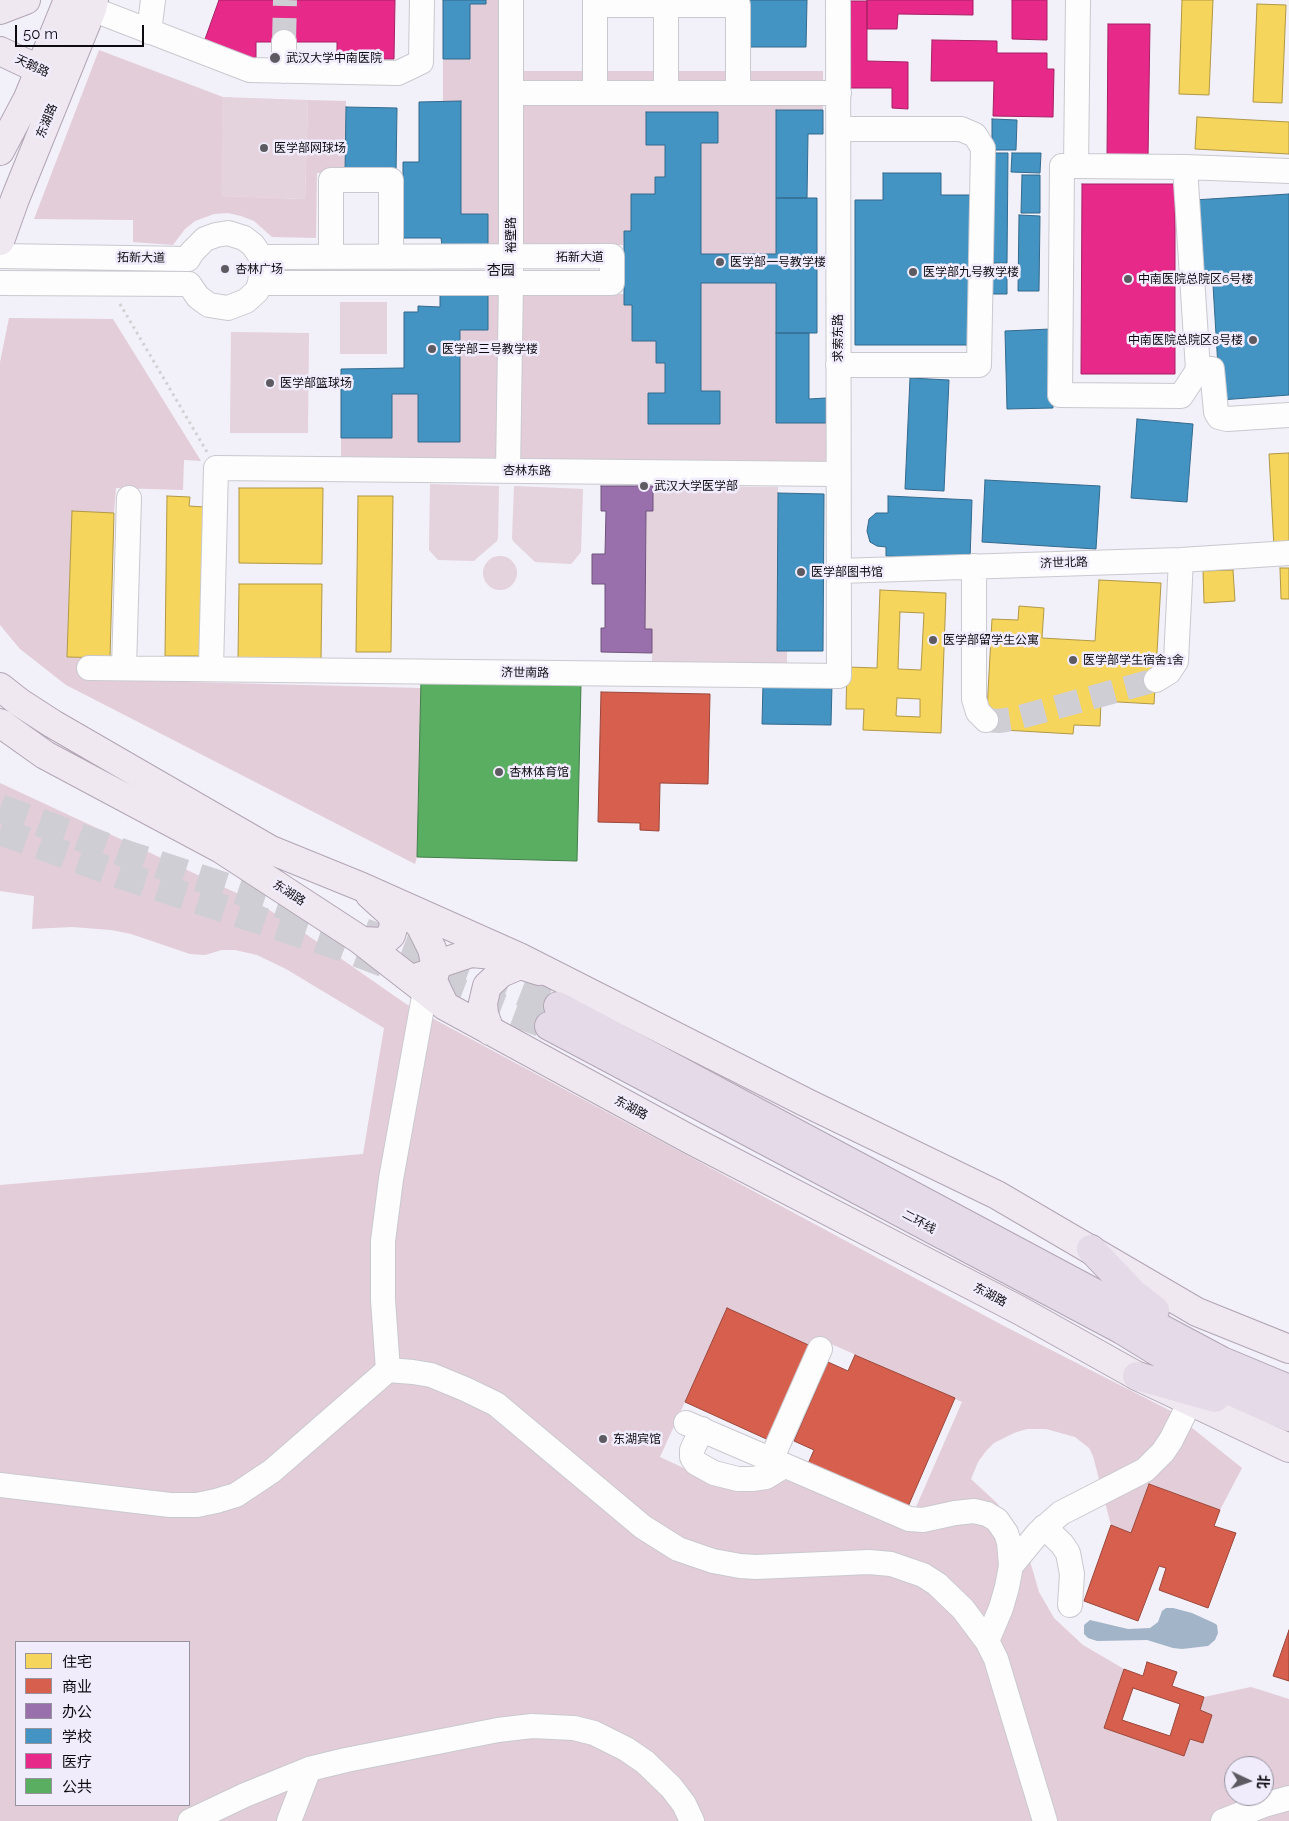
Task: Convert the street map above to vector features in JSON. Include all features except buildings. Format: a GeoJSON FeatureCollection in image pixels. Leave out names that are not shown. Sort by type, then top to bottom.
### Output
{"type":"FeatureCollection","features":[{"type":"Feature","properties":{"kind":"highway","name":"二环线"},"geometry":{"type":"LineString","coordinates":[[1289,1389],[1222,1360],[554,1016],[1122,1330],[1202,1379],[1289,1417]]}},
{"type":"Feature","properties":{"kind":"highway"},"geometry":{"type":"LineString","coordinates":[[1091,1249],[1133,1293],[1222,1360]]}},
{"type":"Feature","properties":{"kind":"highway"},"geometry":{"type":"LineString","coordinates":[[1137,1376],[1289,1417]]}},
{"type":"Feature","properties":{"kind":"main road"},"geometry":{"type":"LineString","coordinates":[[0,10],[26,0]]}},
{"type":"Feature","properties":{"kind":"main road","name":"东湖路"},"geometry":{"type":"LineString","coordinates":[[0,241],[15,199],[52,75],[85,3]]}},
{"type":"Feature","properties":{"kind":"main road","name":"天鹅路"},"geometry":{"type":"LineString","coordinates":[[0,51],[52,75]]}},
{"type":"Feature","properties":{"kind":"main road","name":"东湖路"},"geometry":{"type":"LineString","coordinates":[[0,151],[28,98],[52,75]]}},
{"type":"Feature","properties":{"kind":"main road"},"geometry":{"type":"LineString","coordinates":[[0,687],[53,724],[271,850],[362,887],[519,957],[798,1098],[997,1195],[1197,1312],[1289,1349]]}},
{"type":"Feature","properties":{"kind":"main road","name":"东湖路"},"geometry":{"type":"LineString","coordinates":[[0,723],[45,755],[221,849],[428,985],[490,1031],[691,1140],[1019,1310],[1137,1376],[1289,1448]]}},
{"type":"Feature","properties":{"kind":"main road"},"geometry":{"type":"LineString","coordinates":[[362,887],[392,915],[394,925],[391,935],[383,942],[362,942]]}},
{"type":"Feature","properties":{"kind":"main road"},"geometry":{"type":"LineString","coordinates":[[404,906],[421,927],[432,949],[428,985]]}},
{"type":"Feature","properties":{"kind":"main road"},"geometry":{"type":"LineString","coordinates":[[428,985],[444,962],[471,953],[519,957]]}},
{"type":"Feature","properties":{"kind":"main road"},"geometry":{"type":"LineString","coordinates":[[490,1031],[483,1003],[487,986],[501,973],[520,965],[562,979]]}},
{"type":"Feature","properties":{"kind":"street"},"geometry":{"type":"LineString","coordinates":[[149,32],[153,0]]}},
{"type":"Feature","properties":{"kind":"street"},"geometry":{"type":"LineString","coordinates":[[85,3],[149,32],[250,70],[398,73],[421,62],[422,0]]}},
{"type":"Feature","properties":{"kind":"street","name":"裕壁路"},"geometry":{"type":"LineString","coordinates":[[508,470],[511,283],[511,0]]}},
{"type":"Feature","properties":{"kind":"street","name":"求索东路"},"geometry":{"type":"LineString","coordinates":[[838,0],[839,676]]}},
{"type":"Feature","properties":{"kind":"street"},"geometry":{"type":"LineString","coordinates":[[1076,166],[1078,0]]}},
{"type":"Feature","properties":{"kind":"street"},"geometry":{"type":"LineString","coordinates":[[595,93],[595,2],[666,5],[738,5],[738,93]]}},
{"type":"Feature","properties":{"kind":"street"},"geometry":{"type":"LineString","coordinates":[[666,5],[666,94]]}},
{"type":"Feature","properties":{"kind":"street"},"geometry":{"type":"LineString","coordinates":[[284,42],[284,71]]}},
{"type":"Feature","properties":{"kind":"street"},"geometry":{"type":"LineString","coordinates":[[511,93],[838,93]]}},
{"type":"Feature","properties":{"kind":"street"},"geometry":{"type":"LineString","coordinates":[[838,366],[979,365],[983,148],[975,135],[962,130],[839,129]]}},
{"type":"Feature","properties":{"kind":"street"},"geometry":{"type":"LineString","coordinates":[[1185,167],[1198,370],[1181,396],[1060,395],[1062,166],[1185,167],[1289,171]]}},
{"type":"Feature","properties":{"kind":"street"},"geometry":{"type":"LineString","coordinates":[[331,257],[331,180],[391,180],[409,257],[418,283]]}},
{"type":"Feature","properties":{"kind":"street","name":"拓新大道"},"geometry":{"type":"LineString","coordinates":[[0,256],[188,258],[205,239],[228,233],[249,241],[257,249],[261,257],[612,256],[612,283],[260,283],[257,291],[246,301],[228,308],[209,305],[198,297],[189,284],[0,283]]}},
{"type":"Feature","properties":{"kind":"street"},"geometry":{"type":"LineString","coordinates":[[260,283],[261,257]]}},
{"type":"Feature","properties":{"kind":"street"},"geometry":{"type":"LineString","coordinates":[[1198,370],[1212,369],[1216,412],[1219,417],[1289,415]]}},
{"type":"Feature","properties":{"kind":"street"},"geometry":{"type":"LineString","coordinates":[[211,669],[216,468]]}},
{"type":"Feature","properties":{"kind":"street","name":"杏林东路"},"geometry":{"type":"LineString","coordinates":[[216,468],[838,474]]}},
{"type":"Feature","properties":{"kind":"street"},"geometry":{"type":"LineString","coordinates":[[124,668],[129,498]]}},
{"type":"Feature","properties":{"kind":"street","name":"济世北路"},"geometry":{"type":"LineString","coordinates":[[839,571],[1181,560],[1289,553]]}},
{"type":"Feature","properties":{"kind":"street"},"geometry":{"type":"LineString","coordinates":[[1156,680],[1169,672],[1176,661],[1181,560]]}},
{"type":"Feature","properties":{"kind":"street"},"geometry":{"type":"LineString","coordinates":[[974,566],[974,699],[978,712],[986,720]]}},
{"type":"Feature","properties":{"kind":"street","name":"济世南路"},"geometry":{"type":"LineString","coordinates":[[89,668],[839,676]]}},
{"type":"Feature","properties":{"kind":"street"},"geometry":{"type":"LineString","coordinates":[[388,1370],[383,1290],[383,1241],[391,1179],[428,985]]}},
{"type":"Feature","properties":{"kind":"street"},"geometry":{"type":"LineString","coordinates":[[820,1349],[778,1463],[766,1476],[738,1479],[714,1473],[696,1463],[692,1457],[694,1426],[778,1463],[909,1519],[923,1520],[974,1511],[987,1514],[997,1520],[1006,1533],[1010,1548],[1011,1566],[1003,1602],[986,1641]]}},
{"type":"Feature","properties":{"kind":"street"},"geometry":{"type":"LineString","coordinates":[[0,1484],[170,1505],[197,1505],[216,1501],[236,1495],[272,1472],[388,1370],[431,1376],[465,1389],[496,1404],[643,1528],[678,1549],[713,1561],[756,1568],[833,1562],[869,1562],[905,1568],[923,1575],[937,1584],[963,1609],[986,1641],[996,1659],[1045,1821]]}},
{"type":"Feature","properties":{"kind":"street"},"geometry":{"type":"LineString","coordinates":[[1011,1566],[1044,1527],[1061,1513],[1145,1470],[1163,1452],[1171,1440],[1190,1402]]}},
{"type":"Feature","properties":{"kind":"street"},"geometry":{"type":"LineString","coordinates":[[1044,1527],[1062,1544],[1068,1553],[1072,1574],[1070,1605]]}},
{"type":"Feature","properties":{"kind":"street"},"geometry":{"type":"LineString","coordinates":[[190,1821],[245,1795],[309,1769],[498,1730],[532,1726],[574,1728],[610,1740],[645,1762],[671,1786],[684,1804],[692,1821]]}},
{"type":"Feature","properties":{"kind":"street"},"geometry":{"type":"LineString","coordinates":[[289,1821],[309,1769]]}},
{"type":"Feature","properties":{"kind":"street"},"geometry":{"type":"LineString","coordinates":[[1223,1821],[1264,1804],[1289,1798]]}},
{"type":"Feature","properties":{"kind":"path"},"geometry":{"type":"LineString","coordinates":[[109,284],[216,468]]}},
{"type":"Feature","properties":{"kind":"shaded area"},"geometry":{"type":"Polygon","coordinates":[[[486,0],[502,0],[502,71],[823,71],[823,110],[776,110],[776,254],[701,254],[701,143],[717,112],[646,112],[646,144],[665,145],[665,177],[655,178],[655,194],[631,194],[631,231],[624,231],[623,245],[488,246],[488,214],[461,214],[443,102],[443,59],[470,59],[470,4],[486,4],[486,0]]]}},
{"type":"Feature","properties":{"kind":"shaded area"},"geometry":{"type":"Polygon","coordinates":[[[99,50],[223,97],[221,196],[305,199],[308,100],[346,101],[345,173],[317,173],[316,238],[272,237],[254,221],[228,213],[214,214],[195,221],[185,229],[173,245],[133,242],[133,220],[34,219],[99,50]]]}},
{"type":"Feature","properties":{"kind":"shaded area","name":"医学部网球场"},"geometry":{"type":"Polygon","coordinates":[[[223,97],[308,100],[305,199],[220,196],[223,97]]]}},
{"type":"Feature","properties":{"kind":"shaded area"},"geometry":{"type":"Polygon","coordinates":[[[701,283],[776,283],[776,423],[826,423],[826,468],[341,462],[341,438],[392,438],[392,394],[418,394],[419,442],[460,442],[460,330],[488,329],[488,294],[624,294],[624,305],[632,305],[632,341],[656,341],[656,363],[665,363],[665,393],[648,393],[648,424],[720,424],[720,391],[701,391],[701,283]]]}},
{"type":"Feature","properties":{"kind":"shaded area"},"geometry":{"type":"Polygon","coordinates":[[[340,302],[387,302],[387,354],[340,354],[340,302]]]}},
{"type":"Feature","properties":{"kind":"shaded area"},"geometry":{"type":"Polygon","coordinates":[[[9,318],[113,319],[201,461],[184,460],[183,490],[116,488],[114,513],[72,512],[67,657],[110,658],[110,680],[421,688],[417,857],[415,864],[66,685],[20,649],[0,625],[0,362],[9,318]]]}},
{"type":"Feature","properties":{"kind":"shaded area","name":"医学部篮球场"},"geometry":{"type":"Polygon","coordinates":[[[231,332],[309,333],[308,433],[230,433],[231,332]]]}},
{"type":"Feature","properties":{"kind":"shaded area"},"geometry":{"type":"Polygon","coordinates":[[[430,484],[499,486],[497,541],[474,561],[438,560],[429,550],[430,484]]]}},
{"type":"Feature","properties":{"kind":"shaded area"},"geometry":{"type":"Polygon","coordinates":[[[514,486],[583,489],[581,552],[571,564],[535,562],[513,541],[514,486]]]}},
{"type":"Feature","properties":{"kind":"shaded area"},"geometry":{"type":"Polygon","coordinates":[[[653,486],[778,487],[777,650],[787,651],[787,667],[652,666],[652,629],[645,629],[646,511],[653,511],[653,486]]]}},
{"type":"Feature","properties":{"kind":"shaded area"},"geometry":{"type":"Polygon","coordinates":[[[500,556],[512,561],[517,573],[512,585],[500,590],[488,585],[483,573],[488,561],[500,556]]]}},
{"type":"Feature","properties":{"kind":"shaded area","name":"东湖宾馆"},"geometry":{"type":"Polygon","coordinates":[[[0,783],[258,903],[290,923],[406,1004],[1004,1326],[1171,1411],[1242,1468],[1220,1510],[1149,1484],[1131,1533],[1111,1525],[1093,1456],[1089,1448],[1075,1437],[1046,1429],[1027,1429],[994,1443],[978,1462],[971,1479],[997,1503],[1006,1515],[1028,1554],[1039,1592],[1054,1618],[1083,1645],[1124,1669],[1104,1728],[1184,1756],[1190,1739],[1203,1743],[1212,1715],[1200,1710],[1204,1697],[1251,1687],[1289,1699],[1289,1821],[0,1821],[0,1185],[363,1154],[384,1028],[286,969],[257,955],[235,950],[222,950],[205,955],[190,954],[131,934],[111,930],[72,927],[32,929],[34,896],[0,891],[0,783]],[[727,1309],[660,1457],[705,1478],[767,1484],[788,1480],[906,1530],[962,1402],[820,1339],[815,1348],[727,1309]]]}},
{"type":"Feature","properties":{"kind":"water"},"geometry":{"type":"Polygon","coordinates":[[[1166,1608],[1192,1613],[1214,1623],[1217,1625],[1218,1633],[1215,1640],[1208,1646],[1182,1649],[1147,1640],[1097,1641],[1088,1638],[1084,1634],[1084,1625],[1090,1620],[1128,1629],[1150,1628],[1158,1622],[1162,1611],[1166,1608]]]}},
{"type":"Feature","properties":{"kind":"tunnel"},"geometry":{"type":"LineString","coordinates":[[284,42],[285,0]]}},
{"type":"Feature","properties":{"kind":"tunnel"},"geometry":{"type":"LineString","coordinates":[[986,720],[1013,719],[1156,680]]}},
{"type":"Feature","properties":{"kind":"tunnel"},"geometry":{"type":"LineString","coordinates":[[0,808],[126,854],[316,916]]}},
{"type":"Feature","properties":{"kind":"tunnel"},"geometry":{"type":"LineString","coordinates":[[0,831],[121,875],[344,948],[549,1026]]}},
{"type":"Feature","properties":{"kind":"tunnel"},"geometry":{"type":"LineString","coordinates":[[364,932],[558,1006]]}},
{"type":"Feature","properties":{"kind":"place","name":"武汉大学中南医院"},"geometry":{"type":"Point","coordinates":[275,58]}},
{"type":"Feature","properties":{"kind":"place","name":"医学部网球场"},"geometry":{"type":"Point","coordinates":[264,148]}},
{"type":"Feature","properties":{"kind":"place","name":"医学部一号教学楼"},"geometry":{"type":"Point","coordinates":[720,262]}},
{"type":"Feature","properties":{"kind":"place","name":"杏林广场"},"geometry":{"type":"Point","coordinates":[225,269]}},
{"type":"Feature","properties":{"kind":"place","name":"医学部九号教学楼"},"geometry":{"type":"Point","coordinates":[913,272]}},
{"type":"Feature","properties":{"kind":"place","name":"中南医院总院区6号楼"},"geometry":{"type":"Point","coordinates":[1128,279]}},
{"type":"Feature","properties":{"kind":"place","name":"中南医院总院区8号楼"},"geometry":{"type":"Point","coordinates":[1253,340]}},
{"type":"Feature","properties":{"kind":"place","name":"医学部三号教学楼"},"geometry":{"type":"Point","coordinates":[432,349]}},
{"type":"Feature","properties":{"kind":"place","name":"医学部篮球场"},"geometry":{"type":"Point","coordinates":[270,383]}},
{"type":"Feature","properties":{"kind":"place","name":"武汉大学医学部"},"geometry":{"type":"Point","coordinates":[644,486]}},
{"type":"Feature","properties":{"kind":"place","name":"医学部图书馆"},"geometry":{"type":"Point","coordinates":[801,572]}},
{"type":"Feature","properties":{"kind":"place","name":"医学部留学生公寓"},"geometry":{"type":"Point","coordinates":[933,640]}},
{"type":"Feature","properties":{"kind":"place","name":"医学部学生宿舍1舍"},"geometry":{"type":"Point","coordinates":[1073,660]}},
{"type":"Feature","properties":{"kind":"place","name":"杏林体育馆"},"geometry":{"type":"Point","coordinates":[499,772]}},
{"type":"Feature","properties":{"kind":"place","name":"东湖宾馆"},"geometry":{"type":"Point","coordinates":[603,1439]}},
{"type":"Feature","properties":{"kind":"district","name":"杏园"},"geometry":{"type":"Point","coordinates":[501,271]}}]}
